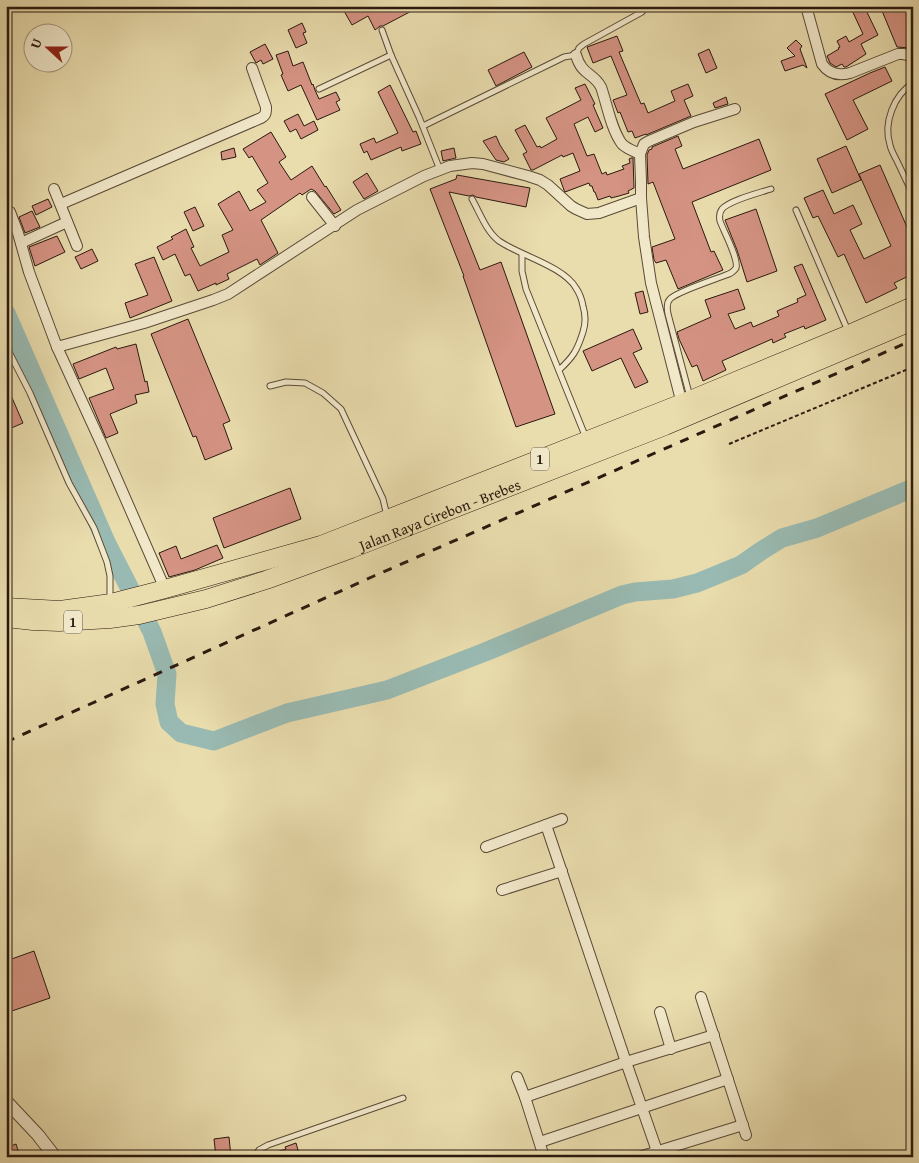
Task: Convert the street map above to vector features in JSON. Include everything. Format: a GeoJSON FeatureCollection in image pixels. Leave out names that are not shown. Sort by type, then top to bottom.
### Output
{"type":"FeatureCollection","features":[{"type":"Feature","properties":{"kind":"highway","name":"Jalan Raya Cirebon - Brebes"},"geometry":{"type":"LineString","coordinates":[[6,607],[60,610],[110,604],[390,525],[665,426],[852,340],[913,306]]}},
{"type":"Feature","properties":{"kind":"highway","name":"Jalan Raya Cirebon - Brebes"},"geometry":{"type":"LineString","coordinates":[[6,618],[59,622],[110,619],[206,599],[266,580],[587,440],[852,340],[913,320]]}},
{"type":"Feature","properties":{"kind":"street"},"geometry":{"type":"LineString","coordinates":[[806,6],[822,64],[825,69],[832,73],[850,73],[898,54],[913,56]]}},
{"type":"Feature","properties":{"kind":"street"},"geometry":{"type":"LineString","coordinates":[[576,55],[584,72],[598,81],[615,130],[622,142],[640,154]]}},
{"type":"Feature","properties":{"kind":"street"},"geometry":{"type":"LineString","coordinates":[[61,204],[265,116],[266,107],[252,68]]}},
{"type":"Feature","properties":{"kind":"street"},"geometry":{"type":"LineString","coordinates":[[686,402],[651,283],[644,237],[640,154],[644,144],[649,141],[694,122],[735,108]]}},
{"type":"Feature","properties":{"kind":"street"},"geometry":{"type":"LineString","coordinates":[[56,347],[144,323],[228,294],[358,210],[424,176],[450,166],[479,163],[544,182],[571,206],[587,214],[599,213],[641,198]]}},
{"type":"Feature","properties":{"kind":"street"},"geometry":{"type":"LineString","coordinates":[[54,189],[77,246]]}},
{"type":"Feature","properties":{"kind":"street"},"geometry":{"type":"LineString","coordinates":[[312,197],[335,226]]}},
{"type":"Feature","properties":{"kind":"street"},"geometry":{"type":"LineString","coordinates":[[10,212],[56,347],[102,445],[162,590]]}},
{"type":"Feature","properties":{"kind":"street"},"geometry":{"type":"LineString","coordinates":[[21,243],[67,222]]}},
{"type":"Feature","properties":{"kind":"street"},"geometry":{"type":"LineString","coordinates":[[486,847],[562,819]]}},
{"type":"Feature","properties":{"kind":"street"},"geometry":{"type":"LineString","coordinates":[[546,825],[658,1151]]}},
{"type":"Feature","properties":{"kind":"street"},"geometry":{"type":"LineString","coordinates":[[502,890],[562,871]]}},
{"type":"Feature","properties":{"kind":"street"},"geometry":{"type":"LineString","coordinates":[[639,1157],[744,1130],[701,997]]}},
{"type":"Feature","properties":{"kind":"street"},"geometry":{"type":"LineString","coordinates":[[660,1012],[671,1049]]}},
{"type":"Feature","properties":{"kind":"street"},"geometry":{"type":"LineString","coordinates":[[525,1097],[626,1062],[714,1035]]}},
{"type":"Feature","properties":{"kind":"street"},"geometry":{"type":"LineString","coordinates":[[517,1076],[544,1157]]}},
{"type":"Feature","properties":{"kind":"street"},"geometry":{"type":"LineString","coordinates":[[540,1142],[728,1079]]}},
{"type":"Feature","properties":{"kind":"street"},"geometry":{"type":"LineString","coordinates":[[9,1107],[38,1135],[52,1156]]}},
{"type":"Feature","properties":{"kind":"lane"},"geometry":{"type":"LineString","coordinates":[[423,126],[564,57],[576,55],[579,48],[584,44],[642,12],[647,6]]}},
{"type":"Feature","properties":{"kind":"lane"},"geometry":{"type":"LineString","coordinates":[[382,30],[440,170]]}},
{"type":"Feature","properties":{"kind":"lane"},"geometry":{"type":"LineString","coordinates":[[319,89],[391,55]]}},
{"type":"Feature","properties":{"kind":"lane"},"geometry":{"type":"LineString","coordinates":[[913,83],[902,92],[894,104],[888,130],[890,144],[913,194]]}},
{"type":"Feature","properties":{"kind":"lane"},"geometry":{"type":"LineString","coordinates":[[686,402],[688,390],[668,314],[669,299],[676,294],[726,276],[732,272],[736,267],[736,260],[719,214],[729,203],[771,189]]}},
{"type":"Feature","properties":{"kind":"lane"},"geometry":{"type":"LineString","coordinates":[[472,199],[494,236],[507,246],[551,268],[570,280],[576,288],[582,302],[586,321],[581,338],[570,360],[559,370]]}},
{"type":"Feature","properties":{"kind":"lane"},"geometry":{"type":"LineString","coordinates":[[796,210],[852,340]]}},
{"type":"Feature","properties":{"kind":"lane"},"geometry":{"type":"LineString","coordinates":[[522,254],[522,272],[526,289],[587,440]]}},
{"type":"Feature","properties":{"kind":"lane"},"geometry":{"type":"LineString","coordinates":[[6,346],[30,393],[69,483],[94,528],[107,562],[110,576],[110,604]]}},
{"type":"Feature","properties":{"kind":"lane"},"geometry":{"type":"LineString","coordinates":[[270,386],[286,382],[305,384],[323,394],[340,409],[383,499],[390,525]]}},
{"type":"Feature","properties":{"kind":"lane"},"geometry":{"type":"LineString","coordinates":[[254,1157],[259,1150],[268,1145],[403,1098]]}},
{"type":"Feature","properties":{"kind":"path"},"geometry":{"type":"LineString","coordinates":[[729,444],[913,367]]}},
{"type":"Feature","properties":{"kind":"building"},"geometry":{"type":"Polygon","coordinates":[[[348,6],[421,6],[375,30],[368,16],[352,25],[344,11],[349,9],[348,6]]]}},
{"type":"Feature","properties":{"kind":"building"},"geometry":{"type":"Polygon","coordinates":[[[850,6],[864,6],[878,35],[861,44],[866,54],[846,67],[842,64],[836,67],[830,63],[827,56],[839,49],[837,41],[846,36],[849,42],[863,34],[850,6]]]}},
{"type":"Feature","properties":{"kind":"building"},"geometry":{"type":"Polygon","coordinates":[[[880,6],[911,6],[913,11],[913,46],[909,48],[897,47],[880,6]]]}},
{"type":"Feature","properties":{"kind":"building"},"geometry":{"type":"Polygon","coordinates":[[[302,23],[306,32],[303,33],[307,43],[296,48],[288,30],[302,23]]]}},
{"type":"Feature","properties":{"kind":"building"},"geometry":{"type":"Polygon","coordinates":[[[617,36],[623,51],[619,52],[641,104],[644,103],[648,113],[675,101],[671,91],[688,84],[693,96],[684,100],[691,116],[635,138],[632,131],[628,132],[613,100],[627,95],[611,56],[593,63],[587,47],[617,36]]]}},
{"type":"Feature","properties":{"kind":"building"},"geometry":{"type":"Polygon","coordinates":[[[796,40],[802,46],[800,49],[807,68],[803,65],[785,71],[781,61],[795,56],[787,48],[796,40]]]}},
{"type":"Feature","properties":{"kind":"building"},"geometry":{"type":"Polygon","coordinates":[[[265,44],[273,59],[263,64],[261,60],[256,63],[250,52],[265,44]]]}},
{"type":"Feature","properties":{"kind":"building"},"geometry":{"type":"Polygon","coordinates":[[[709,49],[717,68],[706,73],[698,54],[709,49]]]}},
{"type":"Feature","properties":{"kind":"building"},"geometry":{"type":"Polygon","coordinates":[[[288,51],[293,66],[303,62],[319,99],[336,92],[340,100],[336,102],[340,110],[317,120],[301,85],[288,91],[281,75],[283,74],[276,55],[288,51]]]}},
{"type":"Feature","properties":{"kind":"building"},"geometry":{"type":"Polygon","coordinates":[[[524,52],[532,67],[496,86],[488,70],[524,52]]]}},
{"type":"Feature","properties":{"kind":"building"},"geometry":{"type":"Polygon","coordinates":[[[885,67],[892,81],[853,100],[868,129],[847,140],[825,94],[885,67]]]}},
{"type":"Feature","properties":{"kind":"building"},"geometry":{"type":"Polygon","coordinates":[[[585,84],[595,104],[593,105],[603,128],[595,132],[588,117],[574,124],[587,156],[594,154],[602,174],[606,172],[607,175],[624,169],[622,166],[630,163],[629,159],[633,158],[634,188],[628,191],[629,193],[598,200],[589,183],[565,192],[560,179],[580,171],[573,153],[563,157],[562,155],[533,170],[531,170],[523,154],[527,152],[515,130],[525,125],[537,147],[540,146],[541,148],[557,139],[546,118],[581,100],[575,88],[585,84]]]}},
{"type":"Feature","properties":{"kind":"building"},"geometry":{"type":"Polygon","coordinates":[[[390,85],[413,132],[416,131],[421,144],[402,151],[401,147],[371,160],[367,151],[364,153],[360,144],[374,138],[376,143],[398,133],[378,92],[390,85]]]}},
{"type":"Feature","properties":{"kind":"building"},"geometry":{"type":"Polygon","coordinates":[[[726,97],[728,104],[715,108],[713,103],[726,97]]]}},
{"type":"Feature","properties":{"kind":"building"},"geometry":{"type":"Polygon","coordinates":[[[298,114],[304,126],[314,121],[318,130],[301,139],[296,129],[290,132],[284,121],[298,114]]]}},
{"type":"Feature","properties":{"kind":"building"},"geometry":{"type":"Polygon","coordinates":[[[271,132],[286,157],[279,162],[291,180],[312,166],[341,210],[334,214],[315,191],[311,189],[302,195],[300,193],[261,220],[278,253],[260,265],[257,259],[227,274],[229,279],[198,291],[190,274],[185,276],[175,254],[163,260],[157,247],[173,239],[171,237],[186,229],[194,247],[191,248],[200,266],[229,252],[222,235],[233,230],[218,204],[239,191],[250,211],[266,202],[257,190],[268,183],[252,156],[249,158],[243,149],[271,132]]]}},
{"type":"Feature","properties":{"kind":"building"},"geometry":{"type":"Polygon","coordinates":[[[496,136],[509,159],[504,162],[496,160],[483,141],[496,136]]]}},
{"type":"Feature","properties":{"kind":"building"},"geometry":{"type":"Polygon","coordinates":[[[678,136],[682,146],[675,149],[683,169],[759,139],[771,170],[692,202],[711,252],[714,251],[723,270],[678,289],[666,260],[656,263],[654,260],[652,247],[675,239],[653,182],[648,184],[647,155],[652,147],[678,136]]]}},
{"type":"Feature","properties":{"kind":"building"},"geometry":{"type":"Polygon","coordinates":[[[846,146],[861,180],[832,193],[817,159],[846,146]]]}},
{"type":"Feature","properties":{"kind":"building"},"geometry":{"type":"Polygon","coordinates":[[[234,148],[236,157],[222,160],[221,152],[234,148]]]}},
{"type":"Feature","properties":{"kind":"building"},"geometry":{"type":"Polygon","coordinates":[[[454,148],[456,158],[443,161],[441,151],[454,148]]]}},
{"type":"Feature","properties":{"kind":"building"},"geometry":{"type":"Polygon","coordinates":[[[880,165],[913,241],[913,274],[894,283],[897,288],[866,303],[844,254],[838,257],[818,216],[813,218],[804,198],[823,190],[834,214],[853,205],[862,224],[850,230],[864,259],[891,246],[859,174],[880,165]]]}},
{"type":"Feature","properties":{"kind":"building"},"geometry":{"type":"Polygon","coordinates":[[[367,173],[378,191],[364,199],[353,182],[367,173]]]}},
{"type":"Feature","properties":{"kind":"building"},"geometry":{"type":"Polygon","coordinates":[[[457,175],[530,188],[526,207],[473,195],[449,192],[480,270],[501,262],[555,414],[516,427],[464,276],[430,189],[456,179],[457,175]]]}},
{"type":"Feature","properties":{"kind":"building"},"geometry":{"type":"Polygon","coordinates":[[[48,199],[52,207],[36,215],[32,206],[48,199]]]}},
{"type":"Feature","properties":{"kind":"building"},"geometry":{"type":"Polygon","coordinates":[[[195,207],[204,226],[193,231],[184,212],[195,207]]]}},
{"type":"Feature","properties":{"kind":"building"},"geometry":{"type":"Polygon","coordinates":[[[756,209],[777,271],[747,282],[725,220],[756,209]]]}},
{"type":"Feature","properties":{"kind":"building"},"geometry":{"type":"Polygon","coordinates":[[[32,211],[40,227],[25,233],[19,217],[32,211]]]}},
{"type":"Feature","properties":{"kind":"building"},"geometry":{"type":"Polygon","coordinates":[[[57,236],[65,252],[35,266],[29,247],[57,236]]]}},
{"type":"Feature","properties":{"kind":"building"},"geometry":{"type":"Polygon","coordinates":[[[92,249],[98,261],[81,269],[75,257],[92,249]]]}},
{"type":"Feature","properties":{"kind":"building"},"geometry":{"type":"Polygon","coordinates":[[[154,257],[172,301],[130,318],[125,303],[148,295],[135,264],[154,257]]]}},
{"type":"Feature","properties":{"kind":"building"},"geometry":{"type":"Polygon","coordinates":[[[802,264],[826,320],[805,329],[804,326],[784,334],[786,337],[773,343],[772,339],[722,361],[726,370],[703,381],[697,365],[692,367],[677,332],[711,317],[705,300],[738,289],[745,309],[728,314],[735,329],[751,322],[753,327],[779,316],[777,311],[798,302],[797,299],[806,295],[794,267],[802,264]]]}},
{"type":"Feature","properties":{"kind":"building"},"geometry":{"type":"Polygon","coordinates":[[[643,291],[648,312],[640,314],[635,293],[643,291]]]}},
{"type":"Feature","properties":{"kind":"building"},"geometry":{"type":"Polygon","coordinates":[[[188,319],[230,421],[223,424],[232,449],[205,460],[196,436],[193,437],[151,334],[188,319]]]}},
{"type":"Feature","properties":{"kind":"building"},"geometry":{"type":"Polygon","coordinates":[[[633,329],[642,349],[633,353],[648,382],[635,388],[621,358],[592,371],[583,351],[633,329]]]}},
{"type":"Feature","properties":{"kind":"building"},"geometry":{"type":"Polygon","coordinates":[[[136,344],[149,392],[135,395],[137,403],[110,414],[118,433],[106,438],[89,398],[114,389],[106,368],[79,379],[73,364],[116,347],[117,349],[136,344]]]}},
{"type":"Feature","properties":{"kind":"building"},"geometry":{"type":"Polygon","coordinates":[[[6,384],[23,423],[9,429],[6,422],[6,384]]]}},
{"type":"Feature","properties":{"kind":"building"},"geometry":{"type":"Polygon","coordinates":[[[290,488],[301,519],[224,548],[213,518],[290,488]]]}},
{"type":"Feature","properties":{"kind":"building"},"geometry":{"type":"Polygon","coordinates":[[[217,545],[223,558],[195,570],[169,577],[159,553],[176,546],[181,559],[217,545]]]}},
{"type":"Feature","properties":{"kind":"building"},"geometry":{"type":"Polygon","coordinates":[[[34,951],[50,998],[6,1013],[6,961],[34,951]]]}},
{"type":"Feature","properties":{"kind":"building"},"geometry":{"type":"Polygon","coordinates":[[[229,1137],[231,1157],[216,1157],[214,1139],[229,1137]]]}},
{"type":"Feature","properties":{"kind":"building"},"geometry":{"type":"Polygon","coordinates":[[[296,1143],[300,1157],[268,1157],[267,1155],[286,1149],[285,1147],[296,1143]]]}},
{"type":"Feature","properties":{"kind":"building"},"geometry":{"type":"Polygon","coordinates":[[[16,1144],[20,1157],[6,1157],[6,1148],[16,1144]]]}},
{"type":"Feature","properties":{"kind":"waterway"},"geometry":{"type":"LineString","coordinates":[[6,313],[106,542],[152,632],[167,674],[165,704],[169,722],[181,733],[214,741],[287,713],[387,690],[622,595],[673,589],[697,583],[741,565],[782,538],[817,528],[913,488]]}},
{"type":"Feature","properties":{"kind":"railway"},"geometry":{"type":"LineString","coordinates":[[6,742],[374,576],[913,340]]}}]}
